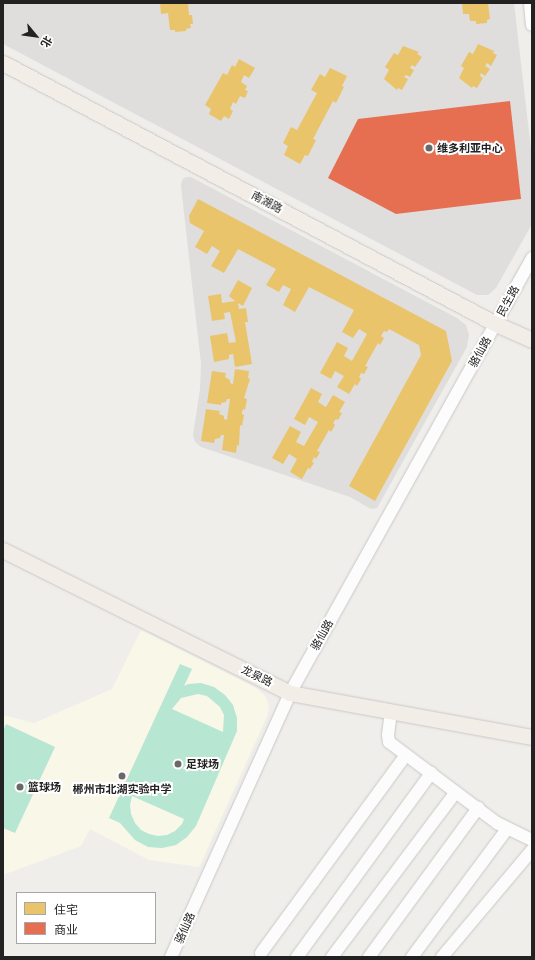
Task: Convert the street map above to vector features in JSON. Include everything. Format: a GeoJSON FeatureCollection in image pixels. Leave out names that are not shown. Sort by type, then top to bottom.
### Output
{"type":"FeatureCollection","features":[{"type":"Feature","properties":{"kind":"main road","name":"南湖路"},"geometry":{"type":"LineString","coordinates":[[3,63],[496,324],[532,340]]}},
{"type":"Feature","properties":{"kind":"main road","name":"龙泉路"},"geometry":{"type":"LineString","coordinates":[[3,550],[290,693],[532,737]]}},
{"type":"Feature","properties":{"kind":"street"},"geometry":{"type":"LineString","coordinates":[[530,3],[532,25]]}},
{"type":"Feature","properties":{"kind":"street","name":"民生路"},"geometry":{"type":"LineString","coordinates":[[496,324],[532,258]]}},
{"type":"Feature","properties":{"kind":"street","name":"骆仙路"},"geometry":{"type":"LineString","coordinates":[[171,957],[290,693],[496,324]]}},
{"type":"Feature","properties":{"kind":"street"},"geometry":{"type":"LineString","coordinates":[[391,712],[388,740],[406,755],[507,829],[532,840]]}},
{"type":"Feature","properties":{"kind":"street"},"geometry":{"type":"LineString","coordinates":[[261,953],[406,755]]}},
{"type":"Feature","properties":{"kind":"street"},"geometry":{"type":"LineString","coordinates":[[297,957],[431,773]]}},
{"type":"Feature","properties":{"kind":"street"},"geometry":{"type":"LineString","coordinates":[[332,957],[456,792]]}},
{"type":"Feature","properties":{"kind":"street"},"geometry":{"type":"LineString","coordinates":[[369,957],[478,808]]}},
{"type":"Feature","properties":{"kind":"street"},"geometry":{"type":"LineString","coordinates":[[412,957],[507,829]]}},
{"type":"Feature","properties":{"kind":"street"},"geometry":{"type":"LineString","coordinates":[[442,957],[532,850]]}},
{"type":"Feature","properties":{"kind":"shaded area"},"geometry":{"type":"Polygon","coordinates":[[[3,3],[514,3],[532,158],[532,224],[496,288],[488,295],[477,295],[3,44],[3,3]]]}},
{"type":"Feature","properties":{"kind":"shaded area"},"geometry":{"type":"Polygon","coordinates":[[[186,177],[191,177],[457,318],[466,325],[469,335],[467,347],[377,508],[371,509],[350,497],[201,447],[195,442],[193,435],[200,389],[201,364],[181,186],[182,180],[186,177]]]}},
{"type":"Feature","properties":{"kind":"shaded area","name":"郴州市北湖实验中学"},"geometry":{"type":"Polygon","coordinates":[[[141,630],[255,687],[267,700],[269,709],[266,719],[199,867],[149,860],[90,829],[81,846],[3,875],[3,715],[34,723],[112,689],[141,630]]]}},
{"type":"Feature","properties":{"kind":"green space"},"geometry":{"type":"Polygon","coordinates":[[[180,664],[192,669],[184,686],[188,684],[201,683],[214,687],[225,695],[233,705],[237,718],[237,731],[196,826],[187,837],[176,845],[162,848],[148,847],[135,840],[120,823],[109,818],[180,664]],[[198,694],[181,698],[172,709],[223,732],[224,715],[220,707],[207,696],[198,694]],[[132,796],[130,805],[131,814],[135,823],[141,830],[158,836],[167,835],[175,831],[182,824],[184,819],[132,796]]]}},
{"type":"Feature","properties":{"kind":"green space","name":"篮球场"},"geometry":{"type":"Polygon","coordinates":[[[6,724],[55,747],[15,833],[3,828],[3,731],[6,724]]]}},
{"type":"Feature","properties":{"kind":"building: 住宅"},"geometry":{"type":"Polygon","coordinates":[[[160,3],[188,3],[189,15],[192,15],[193,24],[190,24],[191,28],[186,29],[186,31],[175,32],[175,30],[170,30],[168,13],[161,14],[160,3]]]}},
{"type":"Feature","properties":{"kind":"building: 住宅"},"geometry":{"type":"Polygon","coordinates":[[[462,3],[488,3],[490,19],[487,20],[487,23],[476,24],[476,21],[470,21],[469,14],[463,14],[462,3]]]}},
{"type":"Feature","properties":{"kind":"building: 住宅"},"geometry":{"type":"Polygon","coordinates":[[[478,44],[494,51],[493,53],[497,55],[491,66],[487,63],[485,66],[490,69],[485,76],[481,73],[480,76],[483,78],[477,88],[473,86],[472,88],[459,78],[464,68],[461,66],[469,52],[473,54],[478,44]]]}},
{"type":"Feature","properties":{"kind":"building: 住宅"},"geometry":{"type":"Polygon","coordinates":[[[403,46],[419,52],[417,54],[422,57],[415,67],[412,65],[410,68],[414,70],[410,77],[406,75],[404,77],[408,79],[402,90],[398,88],[397,90],[384,79],[389,70],[385,67],[394,53],[398,55],[403,46]]]}},
{"type":"Feature","properties":{"kind":"building: 住宅"},"geometry":{"type":"Polygon","coordinates":[[[239,59],[255,68],[249,78],[244,75],[241,82],[247,86],[245,90],[248,91],[245,98],[240,96],[236,104],[233,102],[230,109],[233,111],[229,119],[224,116],[221,121],[209,114],[211,109],[205,105],[223,73],[227,75],[232,65],[235,67],[239,59]]]}},
{"type":"Feature","properties":{"kind":"building: 住宅"},"geometry":{"type":"Polygon","coordinates":[[[330,68],[347,76],[342,86],[344,87],[336,103],[333,101],[313,139],[316,140],[308,156],[305,155],[300,164],[284,155],[288,146],[283,143],[291,127],[297,130],[317,93],[311,90],[320,74],[325,77],[330,68]]]}},
{"type":"Feature","properties":{"kind":"building: 住宅"},"geometry":{"type":"Polygon","coordinates":[[[198,199],[446,331],[452,361],[375,501],[349,486],[421,355],[419,345],[389,329],[387,332],[384,331],[381,336],[384,338],[380,345],[378,343],[365,366],[368,367],[364,374],[361,373],[359,377],[361,379],[357,386],[355,384],[349,394],[337,387],[344,376],[335,371],[331,379],[320,373],[337,342],[348,348],[344,356],[352,361],[367,334],[359,329],[353,338],[342,332],[354,310],[309,287],[295,312],[283,305],[291,289],[283,285],[279,292],[266,285],[276,269],[238,249],[224,273],[211,266],[220,251],[212,246],[207,254],[195,247],[204,231],[190,223],[189,216],[198,199]]]}},
{"type":"Feature","properties":{"kind":"building: 住宅"},"geometry":{"type":"Polygon","coordinates":[[[238,280],[252,288],[243,306],[238,303],[239,309],[246,308],[248,322],[245,322],[252,364],[235,367],[233,354],[229,355],[229,359],[214,362],[210,336],[227,333],[229,343],[236,342],[230,312],[224,313],[225,319],[212,321],[208,296],[221,294],[222,303],[235,301],[229,296],[238,280]]]}},
{"type":"Feature","properties":{"kind":"building: 住宅"},"geometry":{"type":"Polygon","coordinates":[[[235,369],[249,371],[248,378],[250,379],[244,398],[247,399],[245,410],[243,409],[242,412],[244,415],[242,426],[240,425],[239,446],[237,445],[236,453],[222,450],[224,435],[221,435],[220,438],[215,439],[214,443],[201,441],[206,409],[220,411],[219,414],[224,416],[224,419],[227,420],[230,399],[227,399],[226,402],[221,403],[221,405],[207,403],[212,371],[226,373],[225,377],[230,380],[230,383],[233,384],[235,369]]]}},
{"type":"Feature","properties":{"kind":"building: 住宅"},"geometry":{"type":"Polygon","coordinates":[[[311,388],[322,394],[318,402],[326,407],[333,395],[345,402],[339,412],[342,413],[338,420],[336,419],[333,423],[335,425],[331,432],[329,430],[317,451],[320,452],[316,459],[314,457],[312,462],[314,463],[310,469],[308,468],[302,479],[290,472],[297,459],[289,454],[283,464],[272,458],[290,426],[301,432],[296,442],[304,446],[318,422],[309,417],[305,425],[294,419],[311,388]]]}},
{"type":"Feature","properties":{"kind":"building: 商业","name":"维多利亚中心"},"geometry":{"type":"Polygon","coordinates":[[[510,101],[521,199],[396,214],[328,178],[358,119],[510,101]]]}},
{"type":"Feature","properties":{"kind":"place","name":"维多利亚中心"},"geometry":{"type":"Point","coordinates":[429,148]}},
{"type":"Feature","properties":{"kind":"place","name":"足球场"},"geometry":{"type":"Point","coordinates":[178,764]}},
{"type":"Feature","properties":{"kind":"place","name":"郴州市北湖实验中学"},"geometry":{"type":"Point","coordinates":[122,776]}},
{"type":"Feature","properties":{"kind":"place","name":"篮球场"},"geometry":{"type":"Point","coordinates":[20,787]}}]}
